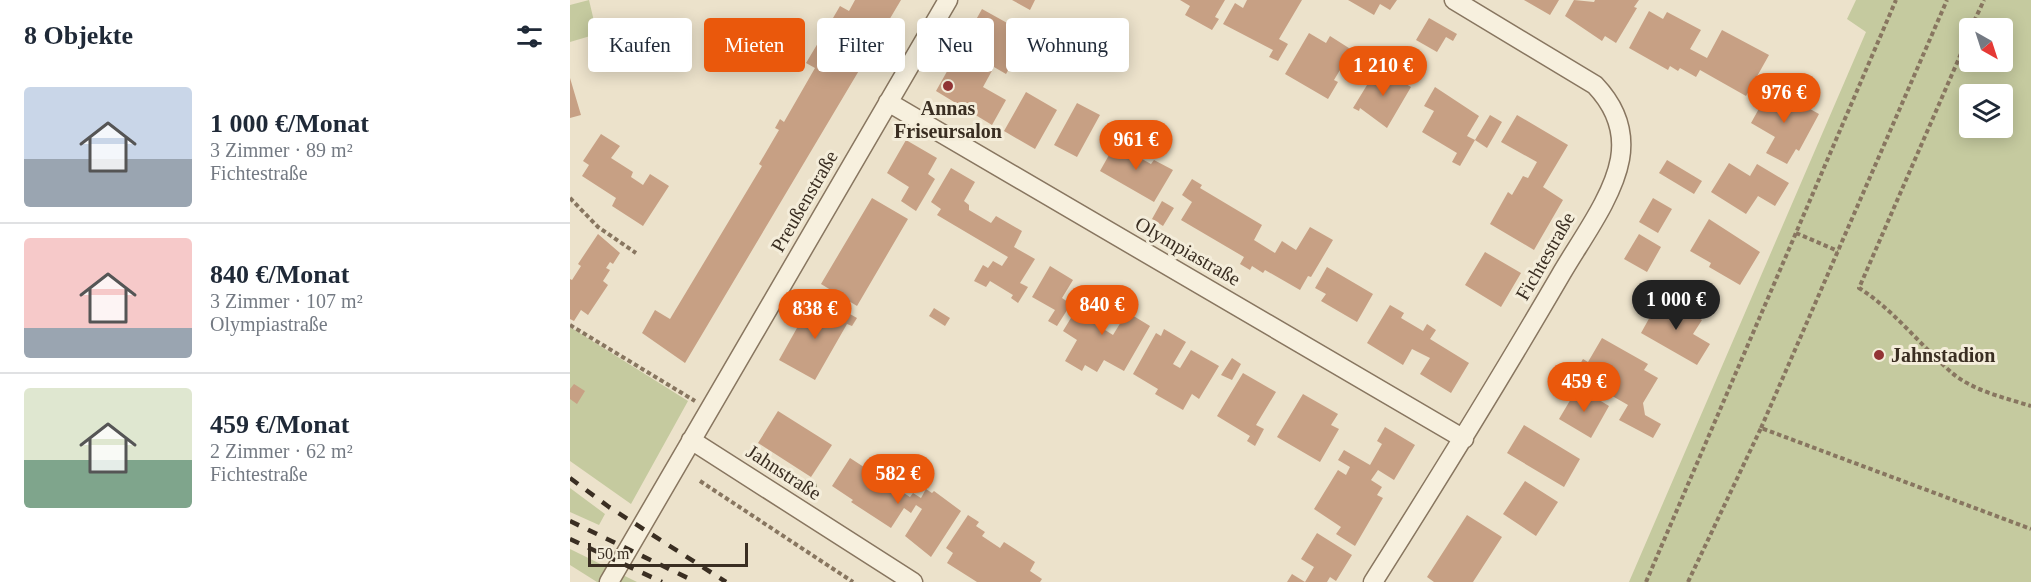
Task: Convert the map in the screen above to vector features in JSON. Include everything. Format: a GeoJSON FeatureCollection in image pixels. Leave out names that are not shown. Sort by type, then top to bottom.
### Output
{"type":"FeatureCollection","features":[{"type":"Feature","properties":{"kind":"street","name":"Preußenstraße"},"geometry":{"type":"LineString","coordinates":[[609,582],[948,0]]}},
{"type":"Feature","properties":{"kind":"street","name":"Fichtestraße"},"geometry":{"type":"LineString","coordinates":[[1373,582],[1464,439],[1611,187],[1617,170],[1621,141],[1616,117],[1606,96],[1595,85],[1454,0]]}},
{"type":"Feature","properties":{"kind":"street","name":"Olympiastraße"},"geometry":{"type":"LineString","coordinates":[[888,102],[1464,439]]}},
{"type":"Feature","properties":{"kind":"street","name":"Jahnstraße"},"geometry":{"type":"LineString","coordinates":[[691,440],[913,582]]}},
{"type":"Feature","properties":{"kind":"path"},"geometry":{"type":"LineString","coordinates":[[1646,582],[1896,0]]}},
{"type":"Feature","properties":{"kind":"path"},"geometry":{"type":"LineString","coordinates":[[1689,582],[1761,428],[1947,0]]}},
{"type":"Feature","properties":{"kind":"path"},"geometry":{"type":"LineString","coordinates":[[1976,18],[1984,0]]}},
{"type":"Feature","properties":{"kind":"path"},"geometry":{"type":"LineString","coordinates":[[1959,58],[1859,288],[1882,303],[1952,373],[2006,399],[2031,406]]}},
{"type":"Feature","properties":{"kind":"path"},"geometry":{"type":"LineString","coordinates":[[570,198],[598,228],[636,253]]}},
{"type":"Feature","properties":{"kind":"path"},"geometry":{"type":"LineString","coordinates":[[1796,233],[1838,251]]}},
{"type":"Feature","properties":{"kind":"path"},"geometry":{"type":"LineString","coordinates":[[570,324],[708,409]]}},
{"type":"Feature","properties":{"kind":"path"},"geometry":{"type":"LineString","coordinates":[[1761,428],[2031,529]]}},
{"type":"Feature","properties":{"kind":"path"},"geometry":{"type":"LineString","coordinates":[[700,481],[854,582]]}},
{"type":"Feature","properties":{"kind":"green space"},"geometry":{"type":"Polygon","coordinates":[[[589,0],[593,18],[588,18],[588,37],[570,42],[570,5],[589,0]]]}},
{"type":"Feature","properties":{"kind":"green space","name":"Jahnstadion"},"geometry":{"type":"Polygon","coordinates":[[[1856,0],[2031,0],[2031,582],[1629,582],[1866,32],[1847,19],[1856,0]]]}},
{"type":"Feature","properties":{"kind":"green space"},"geometry":{"type":"Polygon","coordinates":[[[570,327],[688,401],[631,504],[570,461],[570,327]]]}},
{"type":"Feature","properties":{"kind":"green space"},"geometry":{"type":"Polygon","coordinates":[[[570,488],[605,514],[599,525],[570,512],[570,488]]]}},
{"type":"Feature","properties":{"kind":"green space"},"geometry":{"type":"Polygon","coordinates":[[[570,549],[637,582],[597,582],[570,565],[570,549]]]}},
{"type":"Feature","properties":{"kind":"building"},"geometry":{"type":"Polygon","coordinates":[[[855,0],[901,0],[890,18],[833,18],[840,6],[849,11],[855,0]]]}},
{"type":"Feature","properties":{"kind":"building"},"geometry":{"type":"Polygon","coordinates":[[[1012,0],[1035,0],[1030,10],[1012,0]]]}},
{"type":"Feature","properties":{"kind":"building"},"geometry":{"type":"Polygon","coordinates":[[[1180,0],[1225,0],[1215,17],[1219,19],[1212,30],[1185,15],[1190,6],[1180,0]]]}},
{"type":"Feature","properties":{"kind":"building"},"geometry":{"type":"Polygon","coordinates":[[[1247,0],[1302,0],[1279,39],[1288,44],[1278,61],[1269,57],[1273,50],[1223,24],[1235,3],[1243,8],[1247,0]]]}},
{"type":"Feature","properties":{"kind":"building"},"geometry":{"type":"Polygon","coordinates":[[[1348,0],[1397,0],[1390,10],[1380,4],[1374,15],[1348,0]]]}},
{"type":"Feature","properties":{"kind":"building"},"geometry":{"type":"Polygon","coordinates":[[[1524,0],[1559,0],[1550,15],[1524,0]]]}},
{"type":"Feature","properties":{"kind":"building"},"geometry":{"type":"Polygon","coordinates":[[[1574,0],[1594,2],[1595,0],[1639,0],[1634,7],[1637,8],[1616,43],[1605,36],[1602,41],[1565,16],[1574,0]]]}},
{"type":"Feature","properties":{"kind":"building"},"geometry":{"type":"Polygon","coordinates":[[[982,9],[1006,22],[1006,74],[994,67],[994,18],[977,18],[982,9]]]}},
{"type":"Feature","properties":{"kind":"building"},"geometry":{"type":"Polygon","coordinates":[[[1649,11],[1663,19],[1667,12],[1701,30],[1690,49],[1707,58],[1722,30],[1769,55],[1746,96],[1700,70],[1696,77],[1680,68],[1678,71],[1670,66],[1668,70],[1629,48],[1649,11]]]}},
{"type":"Feature","properties":{"kind":"building"},"geometry":{"type":"Polygon","coordinates":[[[1429,18],[1457,34],[1453,41],[1446,37],[1437,52],[1416,40],[1429,18]]]}},
{"type":"Feature","properties":{"kind":"building"},"geometry":{"type":"Polygon","coordinates":[[[1309,33],[1326,43],[1330,36],[1352,50],[1334,80],[1338,82],[1328,99],[1285,74],[1309,33]]]}},
{"type":"Feature","properties":{"kind":"building"},"geometry":{"type":"Polygon","coordinates":[[[817,45],[817,72],[858,72],[685,363],[642,333],[655,310],[670,319],[762,166],[759,164],[779,130],[775,128],[780,119],[784,122],[815,68],[806,63],[817,45]]]}},
{"type":"Feature","properties":{"kind":"building"},"geometry":{"type":"Polygon","coordinates":[[[1378,67],[1411,87],[1387,128],[1360,108],[1359,111],[1353,108],[1378,67]]]}},
{"type":"Feature","properties":{"kind":"building"},"geometry":{"type":"Polygon","coordinates":[[[947,72],[991,72],[983,87],[1006,100],[992,125],[936,91],[947,72]]]}},
{"type":"Feature","properties":{"kind":"building"},"geometry":{"type":"Polygon","coordinates":[[[570,78],[581,115],[570,118],[570,78]]]}},
{"type":"Feature","properties":{"kind":"building"},"geometry":{"type":"Polygon","coordinates":[[[1435,87],[1479,116],[1467,136],[1475,140],[1460,166],[1452,162],[1457,153],[1422,132],[1434,111],[1424,106],[1435,87]]]}},
{"type":"Feature","properties":{"kind":"building"},"geometry":{"type":"Polygon","coordinates":[[[1771,87],[1819,114],[1799,151],[1796,149],[1787,164],[1766,153],[1775,137],[1751,123],[1771,87]]]}},
{"type":"Feature","properties":{"kind":"building"},"geometry":{"type":"Polygon","coordinates":[[[1026,92],[1057,110],[1035,149],[1004,131],[1026,92]]]}},
{"type":"Feature","properties":{"kind":"building"},"geometry":{"type":"Polygon","coordinates":[[[1077,103],[1100,115],[1077,157],[1054,145],[1077,103]]]}},
{"type":"Feature","properties":{"kind":"building"},"geometry":{"type":"Polygon","coordinates":[[[1490,115],[1502,122],[1487,148],[1475,140],[1490,115]]]}},
{"type":"Feature","properties":{"kind":"building"},"geometry":{"type":"Polygon","coordinates":[[[1517,115],[1568,145],[1543,187],[1563,200],[1534,250],[1490,224],[1508,192],[1512,195],[1523,176],[1528,178],[1537,162],[1501,142],[1517,115]]]}},
{"type":"Feature","properties":{"kind":"building"},"geometry":{"type":"Polygon","coordinates":[[[601,134],[620,146],[611,158],[633,172],[631,177],[643,185],[650,174],[669,186],[643,226],[612,206],[616,198],[582,176],[589,165],[583,161],[601,134]]]}},
{"type":"Feature","properties":{"kind":"building"},"geometry":{"type":"Polygon","coordinates":[[[1118,139],[1134,148],[1131,153],[1151,164],[1154,160],[1173,170],[1154,202],[1100,171],[1118,139]]]}},
{"type":"Feature","properties":{"kind":"building"},"geometry":{"type":"Polygon","coordinates":[[[906,140],[937,158],[928,174],[935,179],[916,211],[901,201],[909,187],[887,173],[906,140]]]}},
{"type":"Feature","properties":{"kind":"building"},"geometry":{"type":"Polygon","coordinates":[[[1667,160],[1702,181],[1694,194],[1659,173],[1667,160]]]}},
{"type":"Feature","properties":{"kind":"building"},"geometry":{"type":"Polygon","coordinates":[[[1729,163],[1750,176],[1757,164],[1789,183],[1775,206],[1758,196],[1746,214],[1711,192],[1729,163]]]}},
{"type":"Feature","properties":{"kind":"building"},"geometry":{"type":"Polygon","coordinates":[[[951,168],[975,182],[964,201],[969,205],[969,210],[991,223],[996,216],[1022,231],[1014,247],[1035,259],[1020,283],[1028,287],[1018,303],[1011,298],[1013,295],[990,281],[986,287],[974,281],[983,265],[988,268],[993,261],[1002,266],[1008,257],[937,215],[941,209],[931,202],[951,168]]]}},
{"type":"Feature","properties":{"kind":"building"},"geometry":{"type":"Polygon","coordinates":[[[1192,179],[1202,185],[1200,188],[1262,225],[1254,240],[1275,253],[1282,241],[1296,250],[1310,227],[1333,240],[1311,277],[1308,276],[1300,290],[1265,270],[1263,273],[1252,266],[1250,270],[1240,264],[1244,257],[1181,220],[1192,202],[1182,195],[1192,179]]]}},
{"type":"Feature","properties":{"kind":"building"},"geometry":{"type":"Polygon","coordinates":[[[872,198],[908,219],[857,306],[821,284],[872,198]]]}},
{"type":"Feature","properties":{"kind":"building"},"geometry":{"type":"Polygon","coordinates":[[[1653,198],[1672,209],[1658,233],[1639,222],[1653,198]]]}},
{"type":"Feature","properties":{"kind":"building"},"geometry":{"type":"Polygon","coordinates":[[[1162,201],[1174,208],[1163,226],[1152,219],[1162,201]]]}},
{"type":"Feature","properties":{"kind":"building"},"geometry":{"type":"Polygon","coordinates":[[[1709,219],[1760,252],[1740,285],[1709,267],[1711,263],[1690,251],[1709,219]]]}},
{"type":"Feature","properties":{"kind":"building"},"geometry":{"type":"Polygon","coordinates":[[[598,234],[620,253],[613,264],[610,262],[606,268],[610,270],[603,281],[608,285],[588,315],[581,310],[574,321],[570,319],[570,279],[572,280],[581,266],[578,264],[598,234]]]}},
{"type":"Feature","properties":{"kind":"building"},"geometry":{"type":"Polygon","coordinates":[[[1639,234],[1661,247],[1647,272],[1624,259],[1639,234]]]}},
{"type":"Feature","properties":{"kind":"building"},"geometry":{"type":"Polygon","coordinates":[[[1485,252],[1521,273],[1501,307],[1465,285],[1485,252]]]}},
{"type":"Feature","properties":{"kind":"building"},"geometry":{"type":"Polygon","coordinates":[[[1050,266],[1073,280],[1062,298],[1071,304],[1057,326],[1048,321],[1055,310],[1032,297],[1050,266]]]}},
{"type":"Feature","properties":{"kind":"building"},"geometry":{"type":"Polygon","coordinates":[[[1327,267],[1373,294],[1357,322],[1321,301],[1326,294],[1315,288],[1327,267]]]}},
{"type":"Feature","properties":{"kind":"building"},"geometry":{"type":"Polygon","coordinates":[[[1088,290],[1111,303],[1098,326],[1113,335],[1127,312],[1150,326],[1124,371],[1104,360],[1097,372],[1085,365],[1082,371],[1065,361],[1077,340],[1063,331],[1088,290]]]}},
{"type":"Feature","properties":{"kind":"building"},"geometry":{"type":"Polygon","coordinates":[[[1661,297],[1702,320],[1693,334],[1710,344],[1697,365],[1641,333],[1661,297]]]}},
{"type":"Feature","properties":{"kind":"building"},"geometry":{"type":"Polygon","coordinates":[[[811,303],[836,317],[841,309],[857,318],[852,326],[847,324],[815,380],[779,360],[811,303]]]}},
{"type":"Feature","properties":{"kind":"building"},"geometry":{"type":"Polygon","coordinates":[[[1390,305],[1404,313],[1401,318],[1423,331],[1427,324],[1436,330],[1430,339],[1469,363],[1451,393],[1420,374],[1430,358],[1412,349],[1403,365],[1367,343],[1390,305]]]}},
{"type":"Feature","properties":{"kind":"building"},"geometry":{"type":"Polygon","coordinates":[[[934,308],[950,318],[945,326],[929,316],[934,308]]]}},
{"type":"Feature","properties":{"kind":"building"},"geometry":{"type":"Polygon","coordinates":[[[1164,329],[1186,342],[1173,364],[1180,368],[1191,350],[1219,366],[1199,399],[1192,394],[1183,410],[1155,394],[1158,389],[1133,374],[1156,333],[1161,336],[1164,329]]]}},
{"type":"Feature","properties":{"kind":"building"},"geometry":{"type":"Polygon","coordinates":[[[1602,338],[1648,364],[1644,370],[1658,378],[1643,403],[1645,415],[1661,424],[1653,438],[1619,420],[1628,405],[1574,374],[1583,359],[1588,362],[1602,338]]]}},
{"type":"Feature","properties":{"kind":"building"},"geometry":{"type":"Polygon","coordinates":[[[1232,358],[1241,364],[1232,380],[1221,375],[1232,358]]]}},
{"type":"Feature","properties":{"kind":"building"},"geometry":{"type":"Polygon","coordinates":[[[1243,373],[1276,392],[1256,425],[1264,429],[1255,446],[1247,441],[1250,436],[1217,416],[1243,373]]]}},
{"type":"Feature","properties":{"kind":"building"},"geometry":{"type":"Polygon","coordinates":[[[574,384],[585,391],[577,404],[570,399],[570,389],[574,384]]]}},
{"type":"Feature","properties":{"kind":"building"},"geometry":{"type":"Polygon","coordinates":[[[1578,387],[1609,406],[1591,438],[1559,419],[1578,387]]]}},
{"type":"Feature","properties":{"kind":"building"},"geometry":{"type":"Polygon","coordinates":[[[1303,394],[1338,414],[1331,425],[1339,429],[1320,462],[1277,437],[1303,394]]]}},
{"type":"Feature","properties":{"kind":"building"},"geometry":{"type":"Polygon","coordinates":[[[778,411],[832,445],[811,477],[758,443],[778,411]]]}},
{"type":"Feature","properties":{"kind":"building"},"geometry":{"type":"Polygon","coordinates":[[[1524,425],[1580,459],[1564,487],[1507,453],[1524,425]]]}},
{"type":"Feature","properties":{"kind":"building"},"geometry":{"type":"Polygon","coordinates":[[[1385,427],[1415,445],[1394,480],[1378,470],[1371,480],[1382,487],[1377,495],[1383,498],[1355,546],[1336,534],[1341,527],[1314,509],[1338,470],[1346,475],[1350,467],[1338,460],[1344,450],[1370,465],[1382,444],[1377,441],[1385,427]]]}},
{"type":"Feature","properties":{"kind":"building"},"geometry":{"type":"Polygon","coordinates":[[[850,458],[910,497],[913,493],[921,498],[926,489],[932,493],[934,491],[961,511],[931,557],[905,536],[922,509],[916,505],[911,513],[904,508],[891,528],[851,502],[853,500],[832,486],[850,458]]]}},
{"type":"Feature","properties":{"kind":"building"},"geometry":{"type":"Polygon","coordinates":[[[1525,481],[1558,502],[1536,536],[1503,514],[1525,481]]]}},
{"type":"Feature","properties":{"kind":"building"},"geometry":{"type":"Polygon","coordinates":[[[968,515],[979,522],[976,526],[985,532],[982,536],[1000,548],[1004,542],[1035,562],[1030,571],[1042,579],[1040,582],[977,582],[947,563],[953,553],[946,548],[968,515]]]}},
{"type":"Feature","properties":{"kind":"building"},"geometry":{"type":"Polygon","coordinates":[[[1467,515],[1502,537],[1473,582],[1434,582],[1427,577],[1467,515]]]}},
{"type":"Feature","properties":{"kind":"building"},"geometry":{"type":"Polygon","coordinates":[[[1317,533],[1352,555],[1336,581],[1330,577],[1327,582],[1305,582],[1314,567],[1301,559],[1317,533]]]}},
{"type":"Feature","properties":{"kind":"building"},"geometry":{"type":"Polygon","coordinates":[[[1292,574],[1305,582],[1287,582],[1292,574]]]}},
{"type":"Feature","properties":{"kind":"railway"},"geometry":{"type":"LineString","coordinates":[[570,478],[609,507],[726,582]]}},
{"type":"Feature","properties":{"kind":"railway"},"geometry":{"type":"LineString","coordinates":[[570,521],[696,582]]}},
{"type":"Feature","properties":{"kind":"railway"},"geometry":{"type":"LineString","coordinates":[[570,539],[662,582]]}},
{"type":"Feature","properties":{"kind":"place","name":"Annas Friseursalon"},"geometry":{"type":"Point","coordinates":[948,86]}},
{"type":"Feature","properties":{"kind":"place","name":"Jahnstadion"},"geometry":{"type":"Point","coordinates":[1879,355]}}]}
